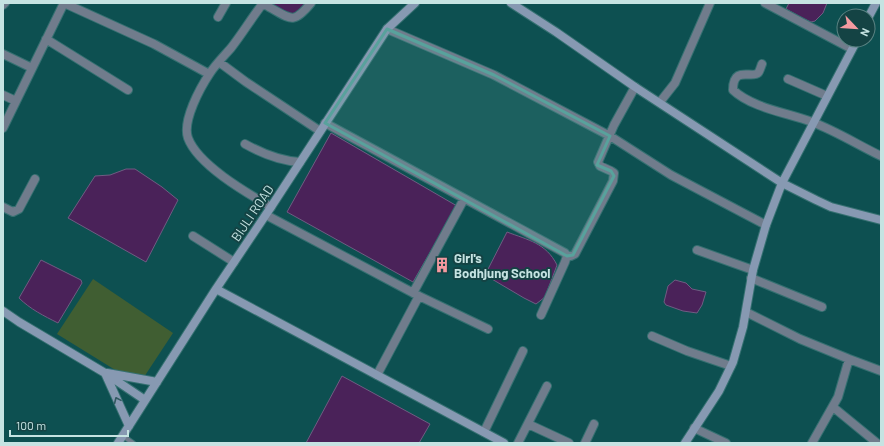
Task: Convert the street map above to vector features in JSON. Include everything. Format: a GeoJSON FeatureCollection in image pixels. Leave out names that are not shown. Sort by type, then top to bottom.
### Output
{"type":"FeatureCollection","features":[{"type":"Feature","properties":{"kind":"street"},"geometry":{"type":"LineString","coordinates":[[3,128],[64,3],[154,44],[209,74]]}},
{"type":"Feature","properties":{"kind":"street"},"geometry":{"type":"LineString","coordinates":[[218,17],[226,3]]}},
{"type":"Feature","properties":{"kind":"street"},"geometry":{"type":"LineString","coordinates":[[271,207],[248,194],[207,162],[192,146],[188,137],[186,126],[189,114],[209,74],[232,47],[245,26],[262,4],[292,19],[298,16],[311,3]]}},
{"type":"Feature","properties":{"kind":"street","name":"BIJLI ROAD"},"geometry":{"type":"LineString","coordinates":[[118,443],[216,289],[387,29],[415,3]]}},
{"type":"Feature","properties":{"kind":"street"},"geometry":{"type":"LineString","coordinates":[[511,3],[740,157],[782,183],[831,206],[881,220]]}},
{"type":"Feature","properties":{"kind":"street"},"geometry":{"type":"LineString","coordinates":[[660,102],[675,83],[710,3]]}},
{"type":"Feature","properties":{"kind":"street"},"geometry":{"type":"LineString","coordinates":[[685,443],[719,391],[731,366],[740,340],[752,274],[766,225],[782,183],[852,49],[769,4]]}},
{"type":"Feature","properties":{"kind":"street"},"geometry":{"type":"LineString","coordinates":[[387,29],[494,75],[610,136],[670,174],[766,225]]}},
{"type":"Feature","properties":{"kind":"street"},"geometry":{"type":"LineString","coordinates":[[46,39],[128,90]]}},
{"type":"Feature","properties":{"kind":"street"},"geometry":{"type":"LineString","coordinates":[[3,54],[32,68]]}},
{"type":"Feature","properties":{"kind":"street"},"geometry":{"type":"LineString","coordinates":[[219,62],[240,78],[322,127],[544,241],[565,253],[567,256]]}},
{"type":"Feature","properties":{"kind":"street"},"geometry":{"type":"LineString","coordinates":[[762,64],[758,73],[743,74],[738,76],[733,90],[757,104],[814,123],[881,156]]}},
{"type":"Feature","properties":{"kind":"street"},"geometry":{"type":"LineString","coordinates":[[788,79],[827,96]]}},
{"type":"Feature","properties":{"kind":"street"},"geometry":{"type":"LineString","coordinates":[[567,256],[575,254],[613,181],[614,173],[600,166],[598,162],[614,125],[635,86]]}},
{"type":"Feature","properties":{"kind":"street"},"geometry":{"type":"LineString","coordinates":[[3,95],[16,101]]}},
{"type":"Feature","properties":{"kind":"street"},"geometry":{"type":"LineString","coordinates":[[245,144],[271,156],[284,160],[300,162]]}},
{"type":"Feature","properties":{"kind":"street"},"geometry":{"type":"LineString","coordinates":[[3,207],[13,212],[19,209],[35,180]]}},
{"type":"Feature","properties":{"kind":"street"},"geometry":{"type":"LineString","coordinates":[[377,375],[464,199]]}},
{"type":"Feature","properties":{"kind":"street"},"geometry":{"type":"LineString","coordinates":[[266,215],[416,295],[488,329]]}},
{"type":"Feature","properties":{"kind":"street"},"geometry":{"type":"LineString","coordinates":[[193,236],[234,262]]}},
{"type":"Feature","properties":{"kind":"street"},"geometry":{"type":"LineString","coordinates":[[698,250],[822,307]]}},
{"type":"Feature","properties":{"kind":"street"},"geometry":{"type":"LineString","coordinates":[[540,315],[567,256]]}},
{"type":"Feature","properties":{"kind":"street"},"geometry":{"type":"LineString","coordinates":[[216,289],[504,443]]}},
{"type":"Feature","properties":{"kind":"street"},"geometry":{"type":"LineString","coordinates":[[3,311],[145,400]]}},
{"type":"Feature","properties":{"kind":"street"},"geometry":{"type":"LineString","coordinates":[[746,312],[800,339],[881,370]]}},
{"type":"Feature","properties":{"kind":"street"},"geometry":{"type":"LineString","coordinates":[[652,336],[687,351],[731,366]]}},
{"type":"Feature","properties":{"kind":"street"},"geometry":{"type":"LineString","coordinates":[[484,432],[523,351]]}},
{"type":"Feature","properties":{"kind":"street"},"geometry":{"type":"LineString","coordinates":[[812,443],[838,397],[849,359]]}},
{"type":"Feature","properties":{"kind":"street"},"geometry":{"type":"LineString","coordinates":[[104,373],[157,382]]}},
{"type":"Feature","properties":{"kind":"street"},"geometry":{"type":"LineString","coordinates":[[104,373],[128,426]]}},
{"type":"Feature","properties":{"kind":"street"},"geometry":{"type":"LineString","coordinates":[[518,443],[547,386]]}},
{"type":"Feature","properties":{"kind":"street"},"geometry":{"type":"LineString","coordinates":[[833,407],[876,443]]}},
{"type":"Feature","properties":{"kind":"street"},"geometry":{"type":"LineString","coordinates":[[528,424],[569,443]]}},
{"type":"Feature","properties":{"kind":"street"},"geometry":{"type":"LineString","coordinates":[[584,443],[594,424]]}},
{"type":"Feature","properties":{"kind":"street"},"geometry":{"type":"LineString","coordinates":[[694,428],[726,443]]}},
{"type":"Feature","properties":{"kind":"lane"},"geometry":{"type":"LineString","coordinates":[[123,436],[133,443]]}},
{"type":"Feature","properties":{"kind":"highlighted area"},"geometry":{"type":"Polygon","coordinates":[[[387,29],[494,75],[610,136],[597,165],[611,171],[614,176],[573,255],[567,256],[325,123],[387,29]]]}},
{"type":"Feature","properties":{"kind":"green space"},"geometry":{"type":"Polygon","coordinates":[[[93,279],[173,333],[144,377],[125,376],[57,334],[93,279]]]}},
{"type":"Feature","properties":{"kind":"shaded area"},"geometry":{"type":"Polygon","coordinates":[[[267,3],[305,3],[296,13],[288,14],[283,13],[267,3]]]}},
{"type":"Feature","properties":{"kind":"shaded area"},"geometry":{"type":"Polygon","coordinates":[[[789,3],[827,3],[823,13],[815,21],[811,22],[786,9],[789,3]]]}},
{"type":"Feature","properties":{"kind":"shaded area"},"geometry":{"type":"Polygon","coordinates":[[[331,133],[457,206],[413,282],[287,212],[331,133]]]}},
{"type":"Feature","properties":{"kind":"shaded area"},"geometry":{"type":"Polygon","coordinates":[[[126,169],[135,169],[178,200],[146,262],[68,218],[95,176],[110,175],[126,169]]]}},
{"type":"Feature","properties":{"kind":"shaded area"},"geometry":{"type":"Polygon","coordinates":[[[507,232],[536,243],[548,252],[557,265],[545,297],[536,304],[485,275],[507,232]]]}},
{"type":"Feature","properties":{"kind":"shaded area"},"geometry":{"type":"Polygon","coordinates":[[[41,260],[81,280],[82,283],[58,323],[32,309],[19,298],[41,260]]]}},
{"type":"Feature","properties":{"kind":"shaded area"},"geometry":{"type":"Polygon","coordinates":[[[675,280],[686,283],[692,289],[706,292],[702,305],[697,313],[683,311],[666,305],[664,302],[668,286],[675,280]]]}},
{"type":"Feature","properties":{"kind":"shaded area"},"geometry":{"type":"Polygon","coordinates":[[[342,376],[430,424],[419,443],[306,443],[342,376]]]}},
{"type":"Feature","properties":{"kind":"place","name":"Girl's Bodhjung School"},"geometry":{"type":"Point","coordinates":[442,265]}}]}
